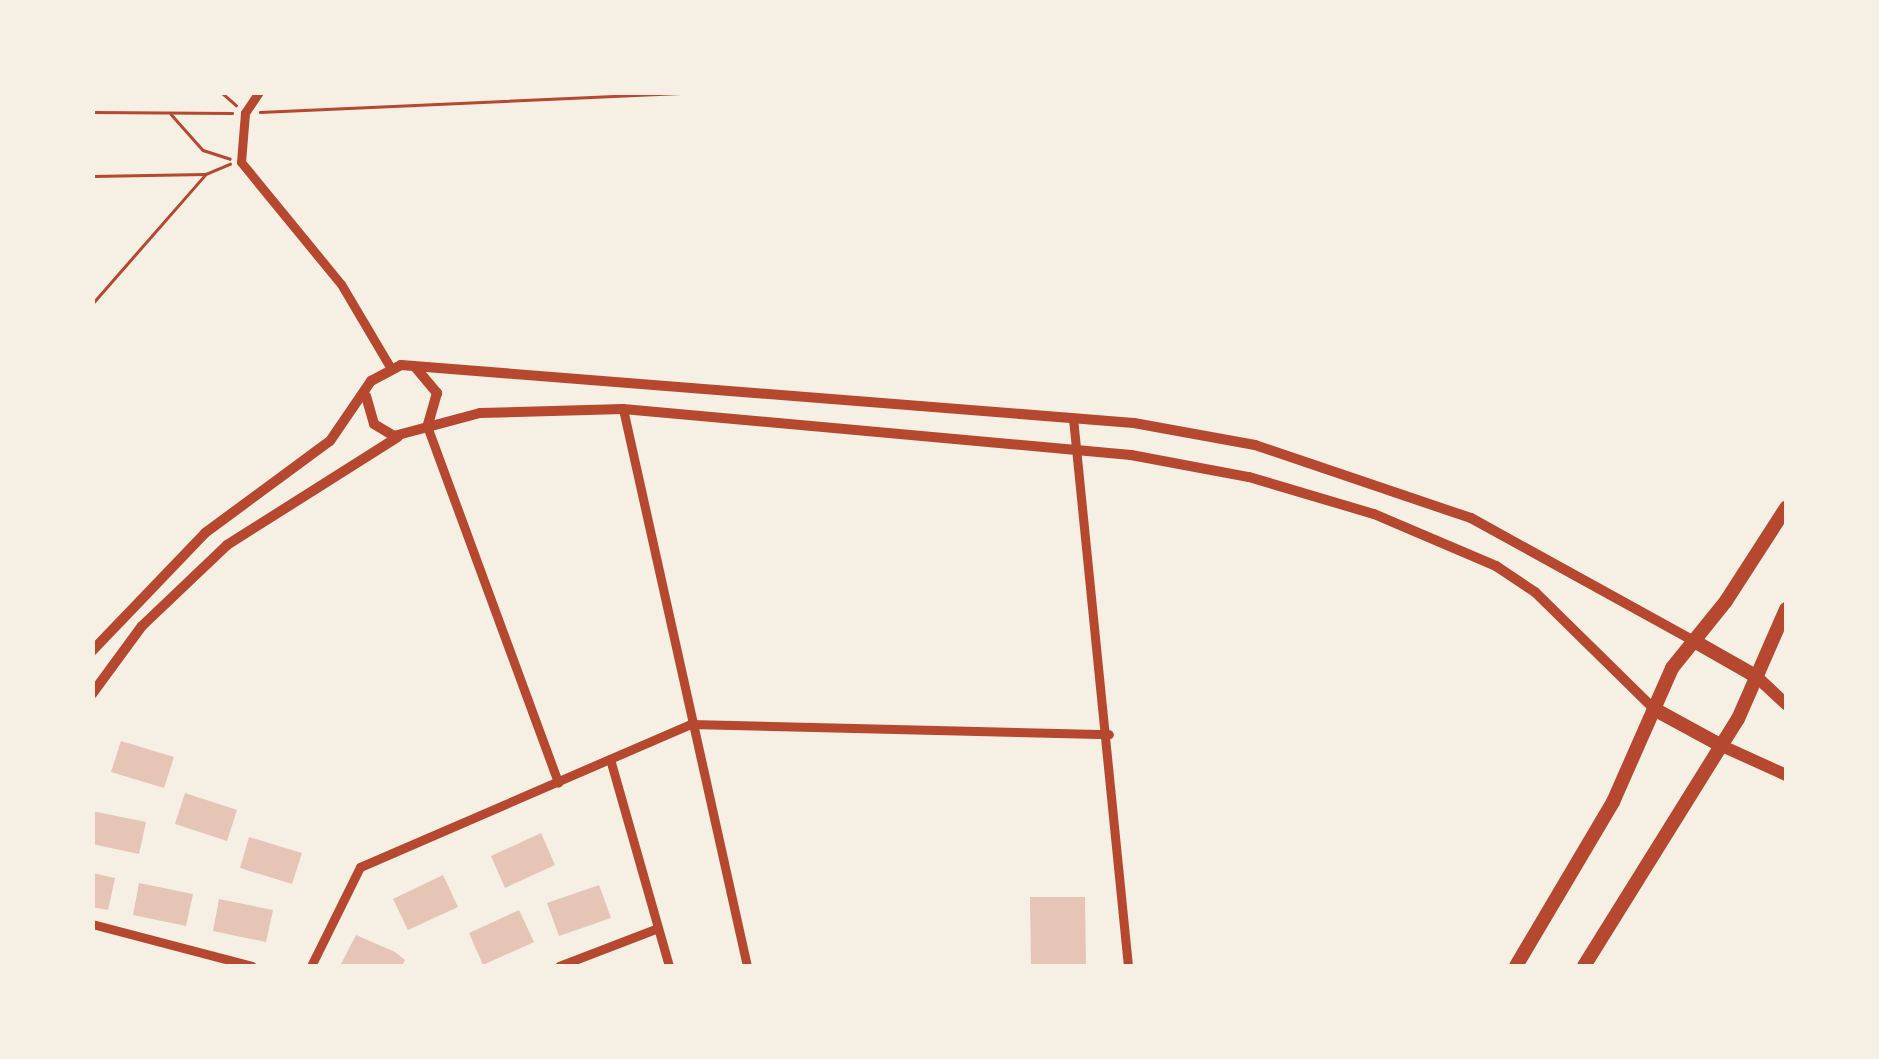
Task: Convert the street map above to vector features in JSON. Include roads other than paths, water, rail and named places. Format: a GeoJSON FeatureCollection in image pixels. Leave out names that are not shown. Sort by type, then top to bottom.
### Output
{"type":"FeatureCollection","features":[{"type":"Feature","properties":{"kind":"main road"},"geometry":{"type":"LineString","coordinates":[[1516,966],[1613,802],[1672,668],[1786,508]]}},
{"type":"Feature","properties":{"kind":"main road"},"geometry":{"type":"LineString","coordinates":[[1584,966],[1720,745],[1757,676],[1786,608]]}},
{"type":"Feature","properties":{"kind":"main road"},"geometry":{"type":"LineString","coordinates":[[1694,641],[1757,676],[1786,704]]}},
{"type":"Feature","properties":{"kind":"main road"},"geometry":{"type":"LineString","coordinates":[[1654,709],[1786,775]]}},
{"type":"Feature","properties":{"kind":"street"},"geometry":{"type":"LineString","coordinates":[[259,92],[245,113],[241,162],[342,284],[390,366]]}},
{"type":"Feature","properties":{"kind":"street"},"geometry":{"type":"LineString","coordinates":[[92,651],[204,533],[330,441],[372,381],[390,366],[1073,418],[1196,433],[1360,477],[1514,538],[1694,641]]}},
{"type":"Feature","properties":{"kind":"street"},"geometry":{"type":"LineString","coordinates":[[413,366],[437,393],[427,426],[558,783]]}},
{"type":"Feature","properties":{"kind":"street"},"geometry":{"type":"LineString","coordinates":[[372,381],[368,414],[383,432],[400,436]]}},
{"type":"Feature","properties":{"kind":"street"},"geometry":{"type":"LineString","coordinates":[[92,694],[142,626],[228,545],[400,436],[427,426],[530,408],[623,409],[1077,450],[1230,473],[1434,535],[1535,592],[1654,709]]}},
{"type":"Feature","properties":{"kind":"street"},"geometry":{"type":"LineString","coordinates":[[623,409],[690,724],[747,966]]}},
{"type":"Feature","properties":{"kind":"street"},"geometry":{"type":"LineString","coordinates":[[1073,418],[1109,734],[1128,966]]}},
{"type":"Feature","properties":{"kind":"street"},"geometry":{"type":"LineString","coordinates":[[311,966],[360,867],[690,724],[1109,734]]}},
{"type":"Feature","properties":{"kind":"street"},"geometry":{"type":"LineString","coordinates":[[610,760],[669,966]]}},
{"type":"Feature","properties":{"kind":"street"},"geometry":{"type":"LineString","coordinates":[[92,924],[252,966]]}},
{"type":"Feature","properties":{"kind":"street"},"geometry":{"type":"LineString","coordinates":[[559,966],[658,928]]}}]}
